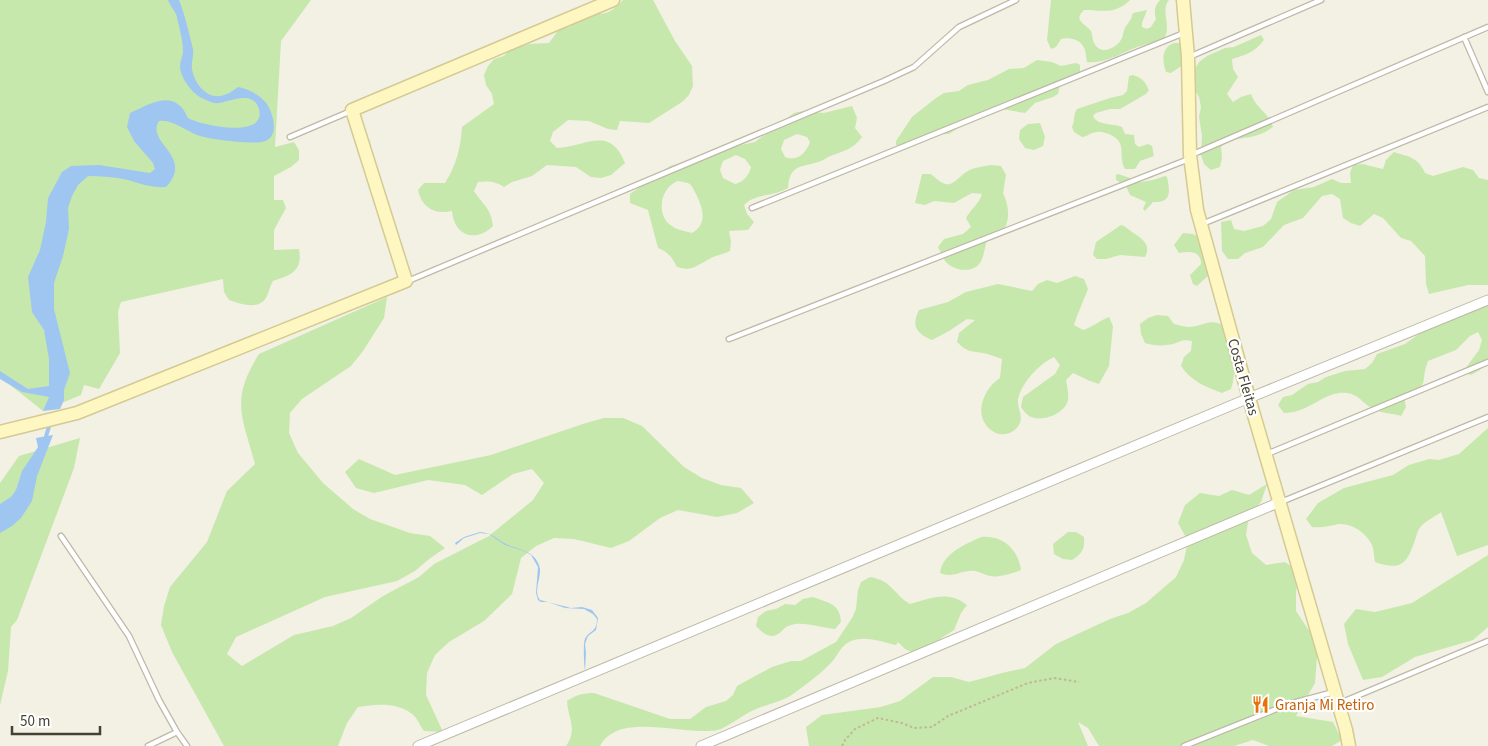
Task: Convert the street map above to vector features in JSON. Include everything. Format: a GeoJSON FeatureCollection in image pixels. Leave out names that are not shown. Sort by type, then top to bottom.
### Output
{"type":"FeatureCollection","features":[{"type":"Feature","properties":{"kind":"street"},"geometry":{"type":"LineString","coordinates":[[0,432],[77,413],[406,281],[352,110],[613,0]]}},
{"type":"Feature","properties":{"kind":"street","name":"Costa Fleitas"},"geometry":{"type":"LineString","coordinates":[[1183,0],[1188,57],[1190,157],[1197,210],[1249,398],[1337,698],[1349,746]]}},
{"type":"Feature","properties":{"kind":"street"},"geometry":{"type":"LineString","coordinates":[[418,746],[1488,300]]}},
{"type":"Feature","properties":{"kind":"street"},"geometry":{"type":"LineString","coordinates":[[701,746],[1280,502]]}},
{"type":"Feature","properties":{"kind":"lane"},"geometry":{"type":"LineString","coordinates":[[406,281],[884,81],[914,67],[958,27],[1016,0]]}},
{"type":"Feature","properties":{"kind":"lane"},"geometry":{"type":"LineString","coordinates":[[1188,57],[1321,0]]}},
{"type":"Feature","properties":{"kind":"lane"},"geometry":{"type":"LineString","coordinates":[[729,339],[1190,157],[1488,27]]}},
{"type":"Feature","properties":{"kind":"lane"},"geometry":{"type":"LineString","coordinates":[[752,208],[1186,33]]}},
{"type":"Feature","properties":{"kind":"lane"},"geometry":{"type":"LineString","coordinates":[[1464,37],[1488,92]]}},
{"type":"Feature","properties":{"kind":"lane"},"geometry":{"type":"LineString","coordinates":[[1201,225],[1488,107]]}},
{"type":"Feature","properties":{"kind":"lane"},"geometry":{"type":"LineString","coordinates":[[290,137],[352,110]]}},
{"type":"Feature","properties":{"kind":"lane"},"geometry":{"type":"LineString","coordinates":[[1266,455],[1488,362]]}},
{"type":"Feature","properties":{"kind":"lane"},"geometry":{"type":"LineString","coordinates":[[1280,502],[1488,417]]}},
{"type":"Feature","properties":{"kind":"lane"},"geometry":{"type":"LineString","coordinates":[[61,536],[129,636],[159,700],[187,746]]}},
{"type":"Feature","properties":{"kind":"lane"},"geometry":{"type":"LineString","coordinates":[[1184,746],[1289,704],[1337,698],[1488,641]]}},
{"type":"Feature","properties":{"kind":"lane"},"geometry":{"type":"LineString","coordinates":[[148,746],[177,732]]}},
{"type":"Feature","properties":{"kind":"path"},"geometry":{"type":"LineString","coordinates":[[842,746],[855,729],[878,718],[902,723],[914,728],[932,727],[948,716],[1028,683],[1054,678],[1079,682]]}},
{"type":"Feature","properties":{"kind":"green space"},"geometry":{"type":"Polygon","coordinates":[[[0,0],[311,0],[281,41],[275,147],[294,142],[299,150],[299,160],[291,167],[274,176],[274,200],[283,200],[286,208],[274,230],[274,250],[299,249],[300,256],[297,267],[285,277],[273,281],[264,301],[255,305],[229,300],[224,292],[223,279],[121,302],[118,312],[120,353],[99,389],[84,385],[81,395],[43,411],[0,377],[0,0]]]}},
{"type":"Feature","properties":{"kind":"green space"},"geometry":{"type":"Polygon","coordinates":[[[623,0],[653,0],[675,41],[692,66],[693,86],[689,95],[682,102],[649,123],[620,121],[617,130],[608,129],[589,121],[568,120],[553,132],[550,141],[557,148],[597,140],[605,141],[612,144],[619,151],[625,163],[611,175],[601,178],[591,177],[576,167],[547,165],[532,176],[512,182],[504,187],[491,182],[478,182],[474,191],[488,211],[493,226],[480,234],[473,235],[461,231],[454,220],[452,211],[440,212],[426,206],[418,190],[424,183],[445,183],[457,156],[462,127],[494,104],[484,75],[494,59],[504,56],[510,49],[530,44],[549,43],[560,28],[570,27],[582,13],[609,12],[623,0]]]}},
{"type":"Feature","properties":{"kind":"green space"},"geometry":{"type":"Polygon","coordinates":[[[1051,0],[1130,0],[1114,10],[1084,10],[1079,16],[1081,21],[1091,31],[1096,46],[1102,50],[1114,47],[1120,41],[1133,13],[1147,10],[1142,27],[1147,29],[1151,27],[1156,19],[1155,9],[1160,0],[1169,0],[1166,8],[1166,34],[1164,39],[1137,47],[1107,60],[1087,62],[1084,48],[1076,40],[1070,38],[1061,39],[1056,47],[1051,49],[1047,40],[1051,0]]]}},
{"type":"Feature","properties":{"kind":"green space"},"geometry":{"type":"Polygon","coordinates":[[[1261,35],[1264,40],[1254,50],[1232,59],[1233,69],[1238,77],[1227,94],[1233,102],[1251,94],[1273,127],[1256,136],[1227,140],[1221,147],[1222,158],[1220,167],[1211,170],[1204,164],[1201,155],[1202,136],[1199,117],[1201,107],[1199,97],[1194,89],[1194,70],[1199,62],[1207,56],[1261,35]]]}},
{"type":"Feature","properties":{"kind":"green space"},"geometry":{"type":"Polygon","coordinates":[[[1174,43],[1181,43],[1187,62],[1171,73],[1166,72],[1164,55],[1167,48],[1174,43]]]}},
{"type":"Feature","properties":{"kind":"green space"},"geometry":{"type":"Polygon","coordinates":[[[1037,60],[1052,62],[1061,66],[1076,63],[1080,65],[1080,73],[1060,85],[1058,94],[1035,103],[1025,113],[1002,109],[970,120],[949,134],[934,134],[901,146],[896,145],[896,141],[912,117],[944,93],[959,91],[968,85],[988,80],[1009,69],[1024,68],[1037,60]]]}},
{"type":"Feature","properties":{"kind":"green space"},"geometry":{"type":"Polygon","coordinates":[[[1129,76],[1139,77],[1145,83],[1149,90],[1146,94],[1120,109],[1110,109],[1096,113],[1093,116],[1102,123],[1122,127],[1125,134],[1134,135],[1135,144],[1139,147],[1148,144],[1152,146],[1154,156],[1140,161],[1135,169],[1125,169],[1119,141],[1109,134],[1100,132],[1082,137],[1074,132],[1072,127],[1077,109],[1123,95],[1127,91],[1129,76]]]}},
{"type":"Feature","properties":{"kind":"green space"},"geometry":{"type":"Polygon","coordinates":[[[852,106],[857,118],[855,128],[862,137],[847,150],[822,161],[798,167],[791,174],[788,188],[759,197],[744,205],[747,214],[754,222],[748,230],[729,231],[730,251],[687,269],[677,267],[669,255],[658,248],[648,210],[630,203],[630,194],[670,166],[755,142],[794,113],[803,111],[824,113],[852,106]],[[797,134],[784,140],[781,149],[785,157],[794,158],[801,156],[808,146],[810,142],[807,137],[797,134]],[[736,155],[723,161],[720,170],[723,178],[735,184],[746,178],[751,167],[745,159],[736,155]],[[678,181],[672,184],[662,200],[665,219],[672,226],[692,233],[700,225],[703,215],[698,199],[690,184],[678,181]]]}},
{"type":"Feature","properties":{"kind":"green space"},"geometry":{"type":"Polygon","coordinates":[[[1040,123],[1045,137],[1043,146],[1034,150],[1025,148],[1019,139],[1020,130],[1028,124],[1040,123]]]}},
{"type":"Feature","properties":{"kind":"green space"},"geometry":{"type":"Polygon","coordinates":[[[1394,152],[1412,158],[1425,173],[1433,176],[1463,167],[1473,170],[1479,178],[1488,180],[1488,285],[1468,285],[1429,294],[1426,284],[1425,256],[1411,241],[1401,238],[1383,218],[1374,214],[1360,226],[1351,223],[1343,218],[1340,199],[1332,194],[1322,196],[1303,218],[1284,225],[1263,247],[1245,253],[1238,259],[1228,259],[1222,251],[1221,222],[1231,220],[1234,229],[1244,231],[1263,226],[1271,219],[1277,202],[1294,190],[1314,187],[1332,179],[1341,183],[1351,183],[1350,173],[1353,165],[1362,164],[1383,169],[1386,160],[1394,152]]]}},
{"type":"Feature","properties":{"kind":"green space"},"geometry":{"type":"Polygon","coordinates":[[[991,165],[1001,166],[1006,175],[1003,193],[1008,211],[1008,220],[1004,229],[987,240],[980,264],[972,269],[957,269],[946,262],[938,247],[944,239],[963,234],[971,227],[966,218],[982,194],[972,193],[954,203],[934,201],[925,205],[915,203],[922,174],[931,174],[944,184],[949,184],[972,169],[991,165]]]}},
{"type":"Feature","properties":{"kind":"green space"},"geometry":{"type":"Polygon","coordinates":[[[1116,175],[1130,178],[1135,183],[1165,176],[1167,177],[1169,191],[1167,198],[1159,202],[1153,202],[1145,211],[1143,209],[1146,202],[1130,195],[1126,186],[1116,180],[1116,175]]]}},
{"type":"Feature","properties":{"kind":"green space"},"geometry":{"type":"Polygon","coordinates":[[[1121,225],[1144,241],[1147,246],[1145,257],[1120,255],[1106,259],[1097,259],[1093,255],[1096,242],[1121,225]]]}},
{"type":"Feature","properties":{"kind":"green space"},"geometry":{"type":"Polygon","coordinates":[[[1183,233],[1193,234],[1205,240],[1211,273],[1197,286],[1193,284],[1190,275],[1201,264],[1201,260],[1197,254],[1191,252],[1179,253],[1174,245],[1183,233]]]}},
{"type":"Feature","properties":{"kind":"green space"},"geometry":{"type":"Polygon","coordinates":[[[1075,276],[1084,279],[1088,289],[1074,325],[1083,330],[1109,317],[1113,326],[1109,366],[1099,384],[1073,373],[1066,380],[1068,400],[1066,405],[1052,416],[1034,418],[1028,415],[1021,407],[1023,397],[1055,374],[1060,365],[1054,357],[1048,360],[1037,369],[1023,387],[1018,400],[1021,420],[1018,427],[1007,434],[999,434],[991,430],[985,424],[982,417],[982,402],[989,388],[1000,378],[1002,359],[985,353],[969,351],[957,342],[959,333],[975,320],[967,319],[932,340],[922,335],[915,325],[919,310],[948,302],[966,292],[998,284],[1032,291],[1038,284],[1047,280],[1057,283],[1075,276]]]}},
{"type":"Feature","properties":{"kind":"green space"},"geometry":{"type":"Polygon","coordinates":[[[387,297],[384,318],[363,351],[351,366],[302,399],[290,413],[289,433],[298,453],[323,483],[353,509],[370,519],[410,533],[430,536],[445,548],[415,571],[397,581],[325,597],[236,637],[227,654],[242,666],[294,635],[333,626],[351,618],[383,596],[419,577],[434,564],[489,536],[533,500],[544,483],[532,469],[513,474],[482,495],[465,485],[428,480],[374,493],[356,488],[345,472],[359,459],[395,475],[491,455],[604,418],[623,418],[642,426],[684,467],[702,478],[721,485],[741,488],[754,503],[737,513],[717,517],[678,510],[660,518],[629,541],[611,548],[574,539],[554,538],[536,546],[521,558],[512,594],[484,621],[449,642],[435,655],[427,673],[426,695],[443,732],[424,731],[414,715],[400,707],[372,705],[358,707],[347,723],[338,746],[224,746],[172,652],[161,625],[170,587],[207,542],[227,491],[255,464],[241,408],[244,384],[259,354],[387,297]]]}},
{"type":"Feature","properties":{"kind":"green space"},"geometry":{"type":"Polygon","coordinates":[[[1488,300],[1488,362],[1471,375],[1462,373],[1479,350],[1482,340],[1478,332],[1470,336],[1456,350],[1428,361],[1422,386],[1404,397],[1406,407],[1401,416],[1377,411],[1355,396],[1346,393],[1325,397],[1292,412],[1284,413],[1278,405],[1283,397],[1292,395],[1308,384],[1345,371],[1365,369],[1372,363],[1377,354],[1405,344],[1429,327],[1488,300]]]}},
{"type":"Feature","properties":{"kind":"green space"},"geometry":{"type":"Polygon","coordinates":[[[1157,315],[1168,316],[1174,324],[1184,326],[1190,327],[1213,322],[1228,328],[1234,366],[1231,389],[1222,393],[1199,383],[1189,376],[1181,366],[1184,357],[1191,351],[1192,341],[1184,340],[1163,345],[1145,343],[1141,334],[1140,324],[1148,318],[1157,315]]]}},
{"type":"Feature","properties":{"kind":"green space"},"geometry":{"type":"Polygon","coordinates":[[[1488,428],[1488,545],[1457,556],[1441,512],[1421,526],[1406,560],[1397,565],[1384,565],[1375,562],[1371,543],[1357,529],[1344,524],[1312,527],[1306,519],[1318,503],[1344,488],[1393,475],[1409,465],[1429,459],[1439,460],[1459,454],[1488,428]]]}},
{"type":"Feature","properties":{"kind":"green space"},"geometry":{"type":"Polygon","coordinates":[[[80,438],[74,468],[17,620],[11,627],[8,671],[0,705],[0,483],[19,456],[80,438]]]}},
{"type":"Feature","properties":{"kind":"green space"},"geometry":{"type":"Polygon","coordinates":[[[1267,484],[1261,502],[1249,516],[1246,535],[1252,553],[1266,565],[1285,562],[1300,573],[1296,591],[1296,611],[1318,644],[1315,683],[1296,716],[1333,722],[1342,740],[1332,746],[1269,746],[1253,740],[1234,746],[1099,746],[1088,728],[1078,722],[1088,746],[809,746],[806,727],[822,715],[881,707],[900,701],[933,677],[951,677],[969,682],[1025,668],[1056,644],[1110,619],[1128,613],[1146,603],[1176,577],[1184,560],[1188,541],[1178,523],[1185,505],[1200,493],[1219,496],[1232,490],[1249,495],[1267,484]]]}},
{"type":"Feature","properties":{"kind":"green space"},"geometry":{"type":"Polygon","coordinates":[[[1068,532],[1076,532],[1084,537],[1082,551],[1072,560],[1063,559],[1054,554],[1053,544],[1068,532]]]}},
{"type":"Feature","properties":{"kind":"green space"},"geometry":{"type":"Polygon","coordinates":[[[981,537],[996,538],[1008,545],[1017,556],[1021,570],[997,576],[990,576],[975,571],[950,575],[940,573],[945,560],[955,550],[981,537]]]}},
{"type":"Feature","properties":{"kind":"green space"},"geometry":{"type":"Polygon","coordinates":[[[1488,555],[1488,627],[1473,640],[1415,657],[1382,677],[1363,680],[1348,644],[1344,624],[1356,609],[1375,612],[1412,603],[1488,555]]]}},
{"type":"Feature","properties":{"kind":"green space"},"geometry":{"type":"Polygon","coordinates":[[[870,577],[884,582],[910,604],[932,598],[946,597],[960,600],[967,605],[961,613],[954,630],[930,648],[913,653],[905,649],[898,642],[896,645],[868,639],[856,639],[844,645],[825,669],[793,694],[754,710],[721,729],[715,731],[691,731],[632,727],[619,730],[608,736],[600,746],[566,746],[570,740],[572,729],[567,701],[577,696],[594,693],[670,719],[690,719],[706,707],[726,701],[733,695],[737,686],[772,667],[791,661],[801,661],[836,642],[856,609],[861,582],[870,577]]]}},
{"type":"Feature","properties":{"kind":"green space"},"geometry":{"type":"Polygon","coordinates":[[[813,597],[836,608],[841,622],[835,629],[793,624],[777,635],[769,636],[756,626],[758,617],[766,611],[776,609],[785,604],[795,605],[803,599],[813,597]]]}},
{"type":"Feature","properties":{"kind":"water"},"geometry":{"type":"Polygon","coordinates":[[[168,0],[179,0],[193,49],[193,74],[201,88],[215,96],[225,95],[238,87],[254,93],[270,109],[274,126],[273,132],[268,140],[262,142],[233,141],[204,137],[171,122],[159,121],[156,129],[158,136],[173,158],[175,167],[173,176],[166,187],[151,186],[118,178],[93,176],[88,176],[78,185],[68,208],[69,229],[54,283],[54,309],[70,373],[60,409],[43,411],[49,397],[22,392],[0,379],[0,371],[28,389],[49,386],[49,359],[44,330],[32,312],[28,277],[40,250],[46,222],[48,198],[62,172],[71,166],[99,165],[150,173],[155,169],[153,163],[134,141],[127,127],[130,113],[162,100],[177,103],[188,118],[205,124],[231,128],[243,127],[253,124],[259,119],[259,109],[251,99],[238,98],[214,103],[199,96],[188,86],[180,70],[183,53],[182,38],[177,17],[168,0]]]}},
{"type":"Feature","properties":{"kind":"water"},"geometry":{"type":"Polygon","coordinates":[[[53,435],[37,476],[32,501],[21,518],[0,533],[0,504],[11,497],[16,490],[22,471],[38,447],[36,438],[53,435]]]}},
{"type":"Feature","properties":{"kind":"water"},"geometry":{"type":"Polygon","coordinates":[[[480,532],[489,534],[480,533],[464,538],[456,545],[455,543],[464,537],[480,532]]]}},
{"type":"Feature","properties":{"kind":"water"},"geometry":{"type":"Polygon","coordinates":[[[489,534],[508,545],[528,552],[536,559],[540,569],[537,593],[540,600],[548,602],[538,600],[536,593],[538,567],[531,555],[505,545],[489,534]]]}},
{"type":"Feature","properties":{"kind":"water"},"geometry":{"type":"Polygon","coordinates":[[[549,602],[571,608],[582,607],[592,610],[598,618],[597,624],[597,619],[593,614],[584,609],[565,608],[549,602]]]}},
{"type":"Feature","properties":{"kind":"water"},"geometry":{"type":"Polygon","coordinates":[[[597,624],[596,630],[588,636],[585,644],[585,670],[584,641],[587,636],[597,624]]]}},
{"type":"Feature","properties":{"kind":"waterway"},"geometry":{"type":"LineString","coordinates":[[45,440],[50,423]]}},
{"type":"Feature","properties":{"kind":"place","name":"Granja Mi Retiro"},"geometry":{"type":"Point","coordinates":[1261,705]}}]}
